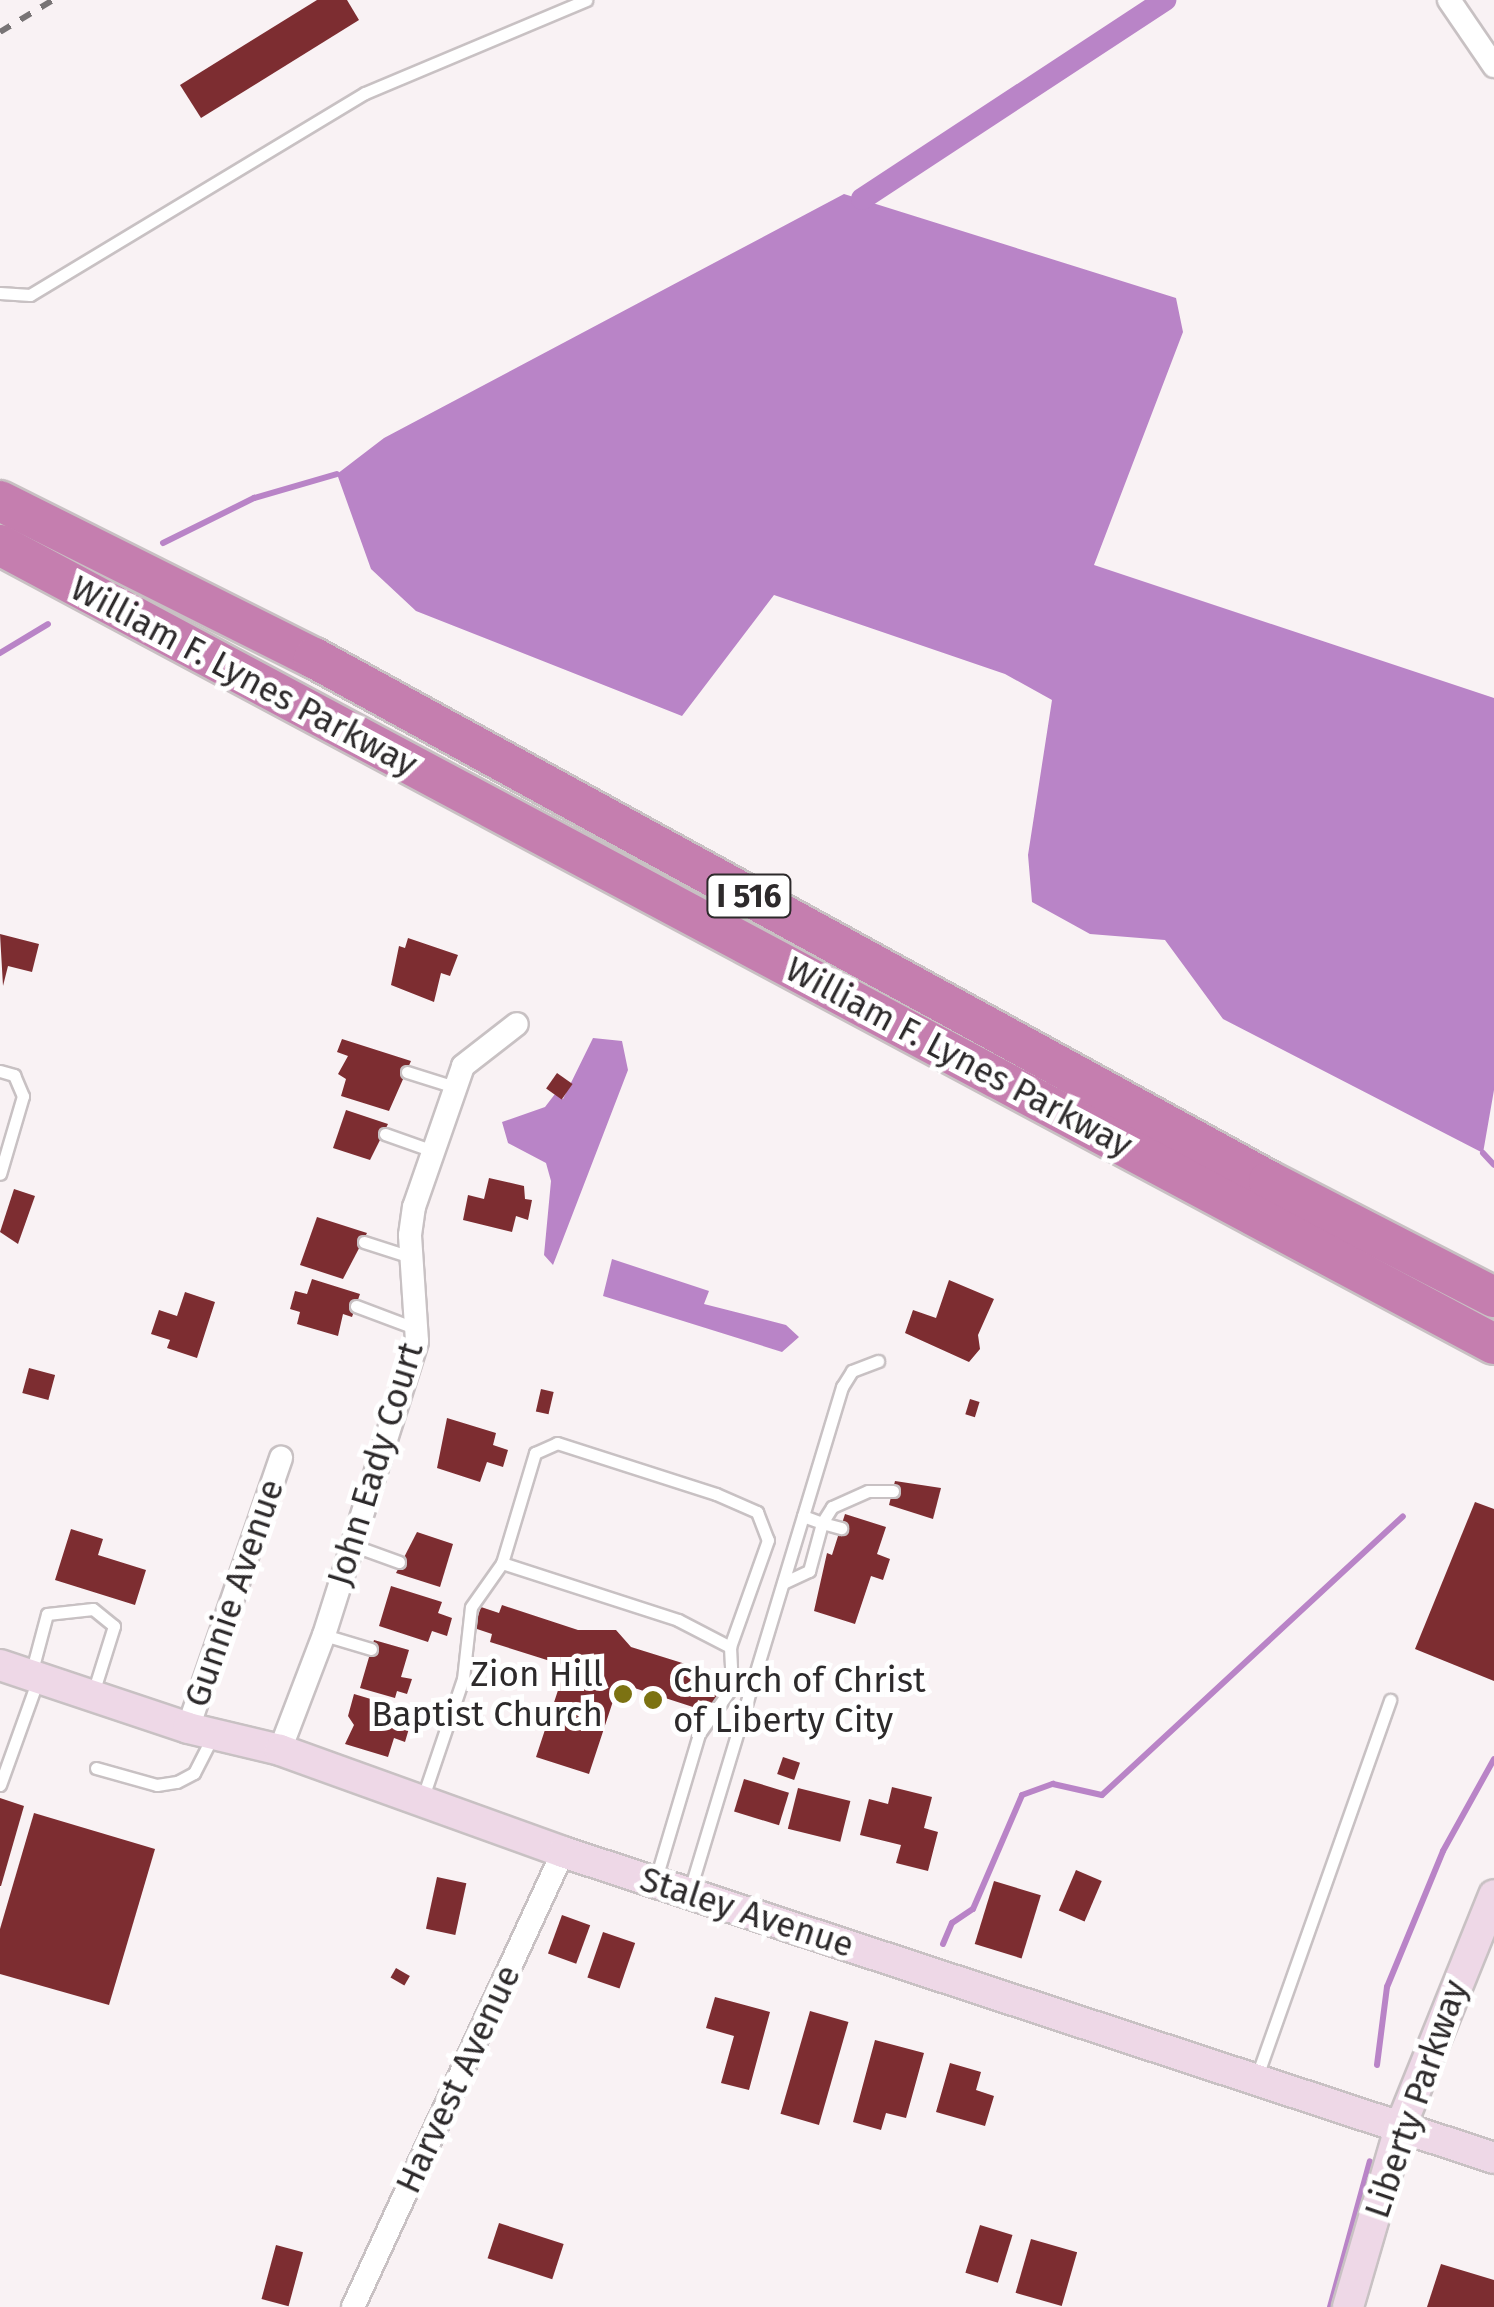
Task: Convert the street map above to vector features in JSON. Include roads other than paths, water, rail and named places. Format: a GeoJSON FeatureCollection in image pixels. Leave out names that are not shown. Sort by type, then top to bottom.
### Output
{"type":"FeatureCollection","features":[{"type":"Feature","properties":{"kind":"highway","name":"William F. Lynes Parkway"},"geometry":{"type":"LineString","coordinates":[[0,501],[314,658],[1269,1181],[1494,1297]]}},
{"type":"Feature","properties":{"kind":"highway","name":"William F. Lynes Parkway"},"geometry":{"type":"LineString","coordinates":[[0,546],[1494,1344]]}},
{"type":"Feature","properties":{"kind":"street"},"geometry":{"type":"LineString","coordinates":[[1449,0],[1494,66]]}},
{"type":"Feature","properties":{"kind":"street","name":"John Eady Court"},"geometry":{"type":"LineString","coordinates":[[280,1750],[324,1635],[416,1329],[414,1207],[463,1066],[517,1024]]}},
{"type":"Feature","properties":{"kind":"street","name":"Gunnie Avenue"},"geometry":{"type":"LineString","coordinates":[[201,1731],[280,1458]]}},
{"type":"Feature","properties":{"kind":"street","name":"Staley Avenue"},"geometry":{"type":"LineString","coordinates":[[0,1665],[201,1731],[280,1750],[563,1852],[1494,2158]]}},
{"type":"Feature","properties":{"kind":"street","name":"Harvest Avenue"},"geometry":{"type":"LineString","coordinates":[[353,2307],[563,1852]]}},
{"type":"Feature","properties":{"kind":"street","name":"Liberty Parkway"},"geometry":{"type":"LineString","coordinates":[[1348,2307],[1400,2128],[1494,1895]]}},
{"type":"Feature","properties":{"kind":"lane"},"geometry":{"type":"LineString","coordinates":[[0,293],[30,295],[365,93],[586,0]]}},
{"type":"Feature","properties":{"kind":"lane"},"geometry":{"type":"LineString","coordinates":[[0,1071],[14,1075],[22,1096],[0,1174]]}},
{"type":"Feature","properties":{"kind":"lane"},"geometry":{"type":"LineString","coordinates":[[408,1072],[455,1087]]}},
{"type":"Feature","properties":{"kind":"lane"},"geometry":{"type":"LineString","coordinates":[[385,1134],[433,1150]]}},
{"type":"Feature","properties":{"kind":"lane"},"geometry":{"type":"LineString","coordinates":[[364,1242],[412,1258]]}},
{"type":"Feature","properties":{"kind":"lane"},"geometry":{"type":"LineString","coordinates":[[356,1306],[416,1329]]}},
{"type":"Feature","properties":{"kind":"lane"},"geometry":{"type":"LineString","coordinates":[[689,1893],[842,1387],[852,1371],[878,1360]]}},
{"type":"Feature","properties":{"kind":"lane"},"geometry":{"type":"LineString","coordinates":[[421,1801],[466,1666],[471,1607],[502,1563],[535,1453],[557,1443],[716,1494],[757,1512],[768,1540],[730,1647],[732,1687],[699,1734],[655,1882]]}},
{"type":"Feature","properties":{"kind":"lane"},"geometry":{"type":"LineString","coordinates":[[782,1584],[809,1571],[820,1547],[822,1523],[832,1507],[868,1491],[892,1491]]}},
{"type":"Feature","properties":{"kind":"lane"},"geometry":{"type":"LineString","coordinates":[[803,1516],[840,1528]]}},
{"type":"Feature","properties":{"kind":"lane"},"geometry":{"type":"LineString","coordinates":[[351,1544],[399,1562]]}},
{"type":"Feature","properties":{"kind":"lane"},"geometry":{"type":"LineString","coordinates":[[502,1563],[678,1620],[730,1647]]}},
{"type":"Feature","properties":{"kind":"lane"},"geometry":{"type":"LineString","coordinates":[[0,1785],[35,1676],[47,1614],[93,1609],[114,1626],[92,1696]]}},
{"type":"Feature","properties":{"kind":"lane"},"geometry":{"type":"LineString","coordinates":[[324,1635],[371,1649]]}},
{"type":"Feature","properties":{"kind":"lane"},"geometry":{"type":"LineString","coordinates":[[1255,2080],[1390,1700]]}},
{"type":"Feature","properties":{"kind":"lane"},"geometry":{"type":"LineString","coordinates":[[96,1768],[157,1784],[178,1782],[194,1772],[201,1731]]}},
{"type":"Feature","properties":{"kind":"waterway"},"geometry":{"type":"LineString","coordinates":[[862,199],[1165,0]]}},
{"type":"Feature","properties":{"kind":"waterway"},"geometry":{"type":"LineString","coordinates":[[163,543],[254,498],[337,474]]}},
{"type":"Feature","properties":{"kind":"waterway"},"geometry":{"type":"LineString","coordinates":[[0,653],[48,624]]}},
{"type":"Feature","properties":{"kind":"waterway"},"geometry":{"type":"LineString","coordinates":[[1483,1153],[1494,1165]]}},
{"type":"Feature","properties":{"kind":"waterway"},"geometry":{"type":"LineString","coordinates":[[943,1944],[952,1923],[973,1909],[1022,1795],[1053,1784],[1102,1795],[1403,1516]]}},
{"type":"Feature","properties":{"kind":"waterway"},"geometry":{"type":"LineString","coordinates":[[1377,2065],[1387,1987],[1443,1851],[1494,1759]]}},
{"type":"Feature","properties":{"kind":"waterway"},"geometry":{"type":"LineString","coordinates":[[1330,2307],[1370,2161]]}},
{"type":"Feature","properties":{"kind":"railway"},"geometry":{"type":"LineString","coordinates":[[0,32],[53,0]]}},
{"type":"Feature","properties":{"kind":"place","name":"Zion Hill Baptist Church"},"geometry":{"type":"Point","coordinates":[623,1694]}},
{"type":"Feature","properties":{"kind":"place","name":"Church of Christ of Liberty City"},"geometry":{"type":"Point","coordinates":[653,1700]}}]}
